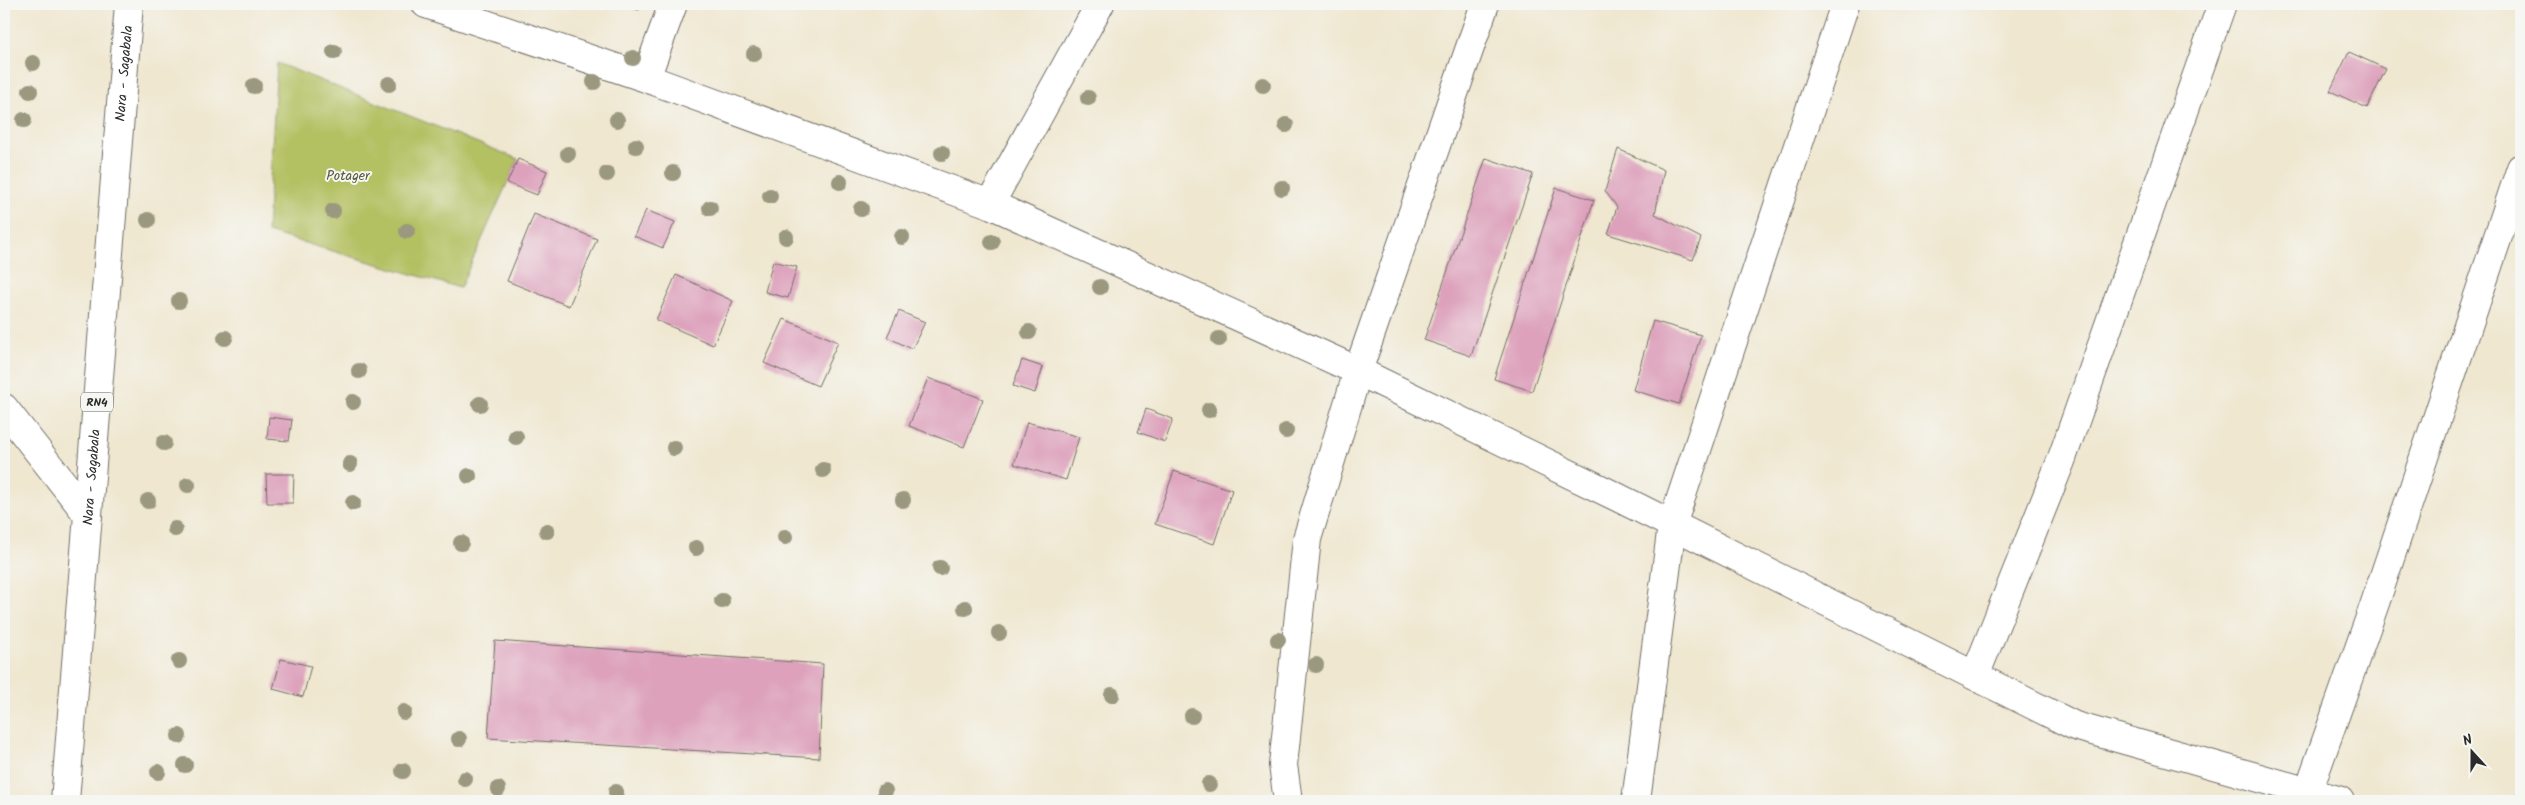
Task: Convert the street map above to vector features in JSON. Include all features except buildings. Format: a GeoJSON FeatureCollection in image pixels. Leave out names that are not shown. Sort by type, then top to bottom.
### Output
{"type":"FeatureCollection","features":[{"type":"Feature","properties":{"kind":"street","name":"Nara - Sagabala"},"geometry":{"type":"LineString","coordinates":[[65,801],[129,4]]}},
{"type":"Feature","properties":{"kind":"street"},"geometry":{"type":"LineString","coordinates":[[426,4],[646,78],[990,204],[1358,371],[1672,524],[2075,726],[2308,797],[2341,801]]}},
{"type":"Feature","properties":{"kind":"street"},"geometry":{"type":"LineString","coordinates":[[646,78],[674,4]]}},
{"type":"Feature","properties":{"kind":"street"},"geometry":{"type":"LineString","coordinates":[[990,204],[1100,4]]}},
{"type":"Feature","properties":{"kind":"street"},"geometry":{"type":"LineString","coordinates":[[1288,801],[1283,765],[1307,539],[1358,371],[1485,4]]}},
{"type":"Feature","properties":{"kind":"street"},"geometry":{"type":"LineString","coordinates":[[1636,801],[1672,524],[1845,4]]}},
{"type":"Feature","properties":{"kind":"street"},"geometry":{"type":"LineString","coordinates":[[1975,676],[2061,461],[2222,4]]}},
{"type":"Feature","properties":{"kind":"street"},"geometry":{"type":"LineString","coordinates":[[2308,797],[2521,168]]}},
{"type":"Feature","properties":{"kind":"street"},"geometry":{"type":"LineString","coordinates":[[4,408],[88,515]]}},
{"type":"Feature","properties":{"kind":"green space","name":"Potager"},"geometry":{"type":"Polygon","coordinates":[[[277,63],[518,159],[460,288],[267,232],[277,63]]]}}]}
